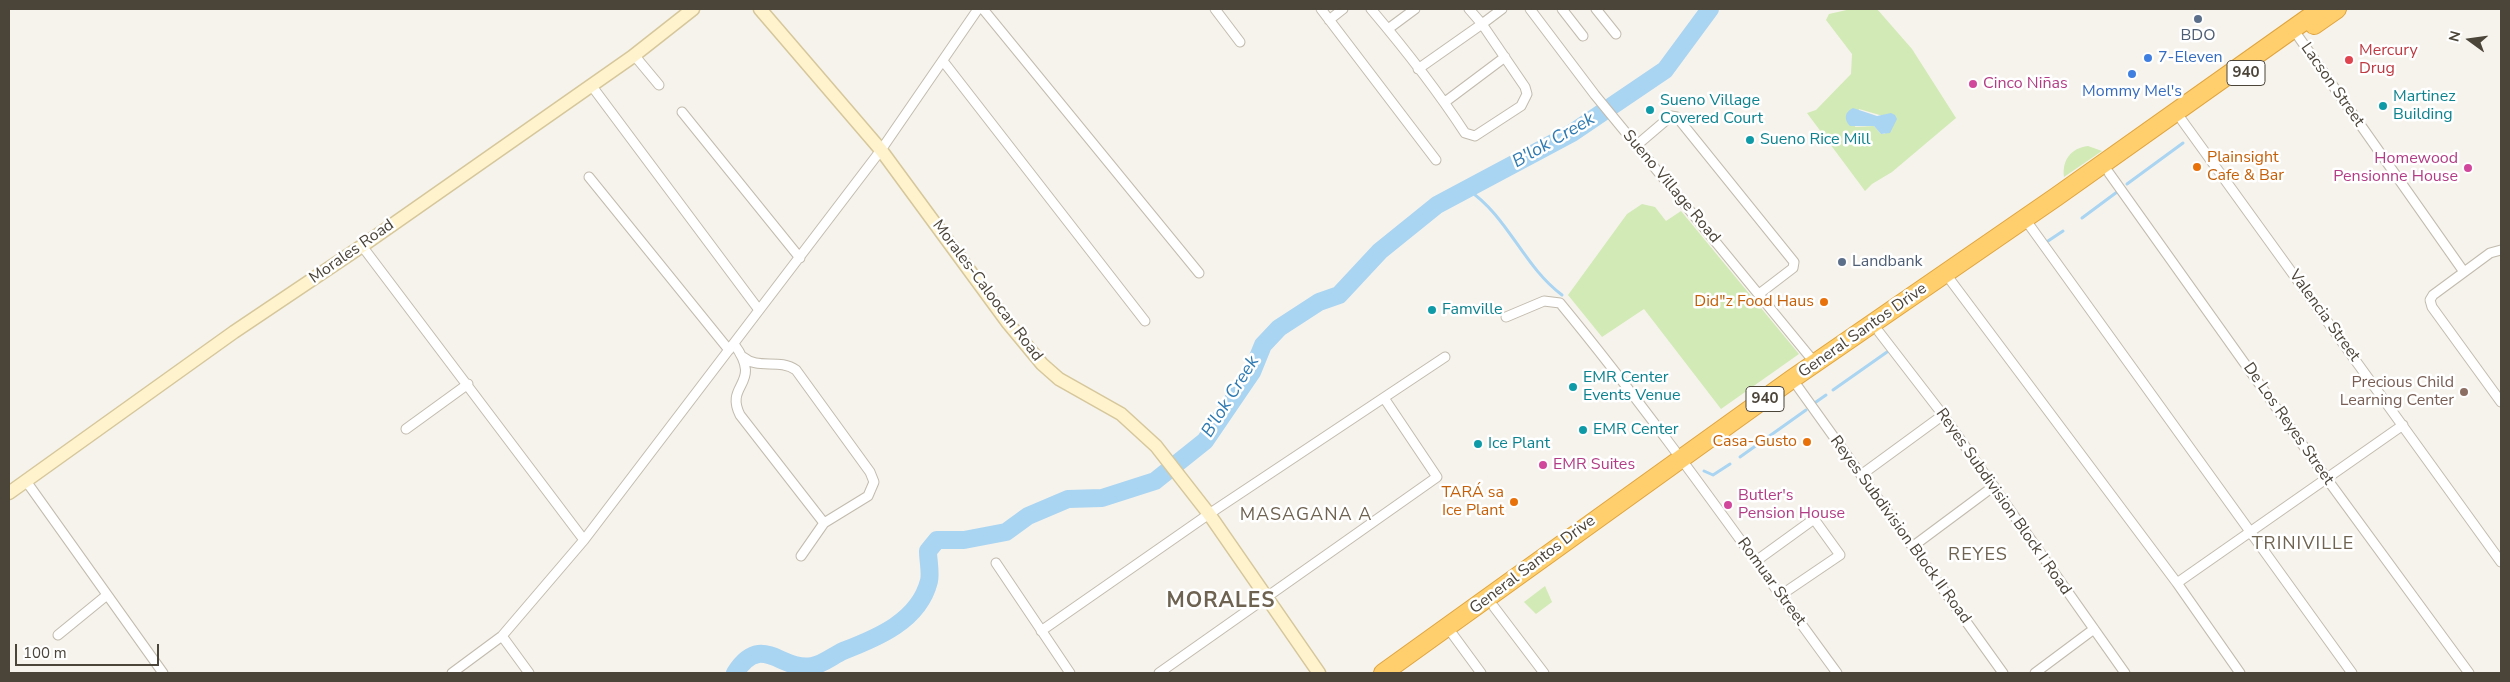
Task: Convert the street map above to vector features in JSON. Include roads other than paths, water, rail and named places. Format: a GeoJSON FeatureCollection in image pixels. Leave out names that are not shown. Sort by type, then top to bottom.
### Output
{"type":"FeatureCollection","features":[{"type":"Feature","properties":{"kind":"highway","name":"General Santos Drive"},"geometry":{"type":"LineString","coordinates":[[1383,673],[1494,607],[1683,463],[1879,332],[2109,172],[2295,33],[2321,9]]}},
{"type":"Feature","properties":{"kind":"highway","name":"General Santos Drive"},"geometry":{"type":"LineString","coordinates":[[1400,673],[1451,632],[1815,364],[2295,33],[2337,9]]}},
{"type":"Feature","properties":{"kind":"street","name":"Morales Road"},"geometry":{"type":"LineString","coordinates":[[9,493],[234,332],[362,246],[634,55],[693,9]]}},
{"type":"Feature","properties":{"kind":"street","name":"Morales-Caloocan Road"},"geometry":{"type":"LineString","coordinates":[[760,9],[881,150],[1008,324],[1042,364],[1058,379],[1121,414],[1140,429],[1168,461],[1209,514],[1319,673]]}},
{"type":"Feature","properties":{"kind":"street"},"geometry":{"type":"LineString","coordinates":[[452,673],[502,636],[584,540],[881,150],[978,9]]}},
{"type":"Feature","properties":{"kind":"street"},"geometry":{"type":"LineString","coordinates":[[983,9],[1199,273]]}},
{"type":"Feature","properties":{"kind":"street"},"geometry":{"type":"LineString","coordinates":[[1215,9],[1240,42]]}},
{"type":"Feature","properties":{"kind":"street"},"geometry":{"type":"LineString","coordinates":[[1321,9],[1436,160]]}},
{"type":"Feature","properties":{"kind":"street"},"geometry":{"type":"LineString","coordinates":[[1329,20],[1343,9]]}},
{"type":"Feature","properties":{"kind":"street"},"geometry":{"type":"LineString","coordinates":[[1371,9],[1445,102],[1465,133],[1474,136],[1521,106],[1526,100],[1527,90],[1482,24],[1469,9]]}},
{"type":"Feature","properties":{"kind":"street"},"geometry":{"type":"LineString","coordinates":[[1388,29],[1415,9]]}},
{"type":"Feature","properties":{"kind":"street"},"geometry":{"type":"LineString","coordinates":[[1418,69],[1502,9]]}},
{"type":"Feature","properties":{"kind":"street","name":"Sueno Village Road"},"geometry":{"type":"LineString","coordinates":[[1530,9],[1610,114],[1815,364]]}},
{"type":"Feature","properties":{"kind":"street"},"geometry":{"type":"LineString","coordinates":[[1562,9],[1583,36]]}},
{"type":"Feature","properties":{"kind":"street"},"geometry":{"type":"LineString","coordinates":[[1596,9],[1616,34]]}},
{"type":"Feature","properties":{"kind":"street","name":"Lacson Street"},"geometry":{"type":"LineString","coordinates":[[2295,33],[2464,272]]}},
{"type":"Feature","properties":{"kind":"street"},"geometry":{"type":"LineString","coordinates":[[634,55],[659,85]]}},
{"type":"Feature","properties":{"kind":"street"},"geometry":{"type":"LineString","coordinates":[[1445,102],[1505,57]]}},
{"type":"Feature","properties":{"kind":"street"},"geometry":{"type":"LineString","coordinates":[[943,61],[1145,321]]}},
{"type":"Feature","properties":{"kind":"street"},"geometry":{"type":"LineString","coordinates":[[591,85],[759,310]]}},
{"type":"Feature","properties":{"kind":"street"},"geometry":{"type":"LineString","coordinates":[[682,112],[800,258]]}},
{"type":"Feature","properties":{"kind":"street"},"geometry":{"type":"LineString","coordinates":[[1637,145],[1671,116],[1677,117],[1683,124],[1794,262],[1793,268],[1759,294]]}},
{"type":"Feature","properties":{"kind":"street","name":"Valencia Street"},"geometry":{"type":"LineString","coordinates":[[2181,119],[2501,562]]}},
{"type":"Feature","properties":{"kind":"street","name":"De Los Reyes Street"},"geometry":{"type":"LineString","coordinates":[[2109,172],[2327,479],[2469,673]]}},
{"type":"Feature","properties":{"kind":"street"},"geometry":{"type":"LineString","coordinates":[[589,178],[731,347],[753,364],[781,363],[796,370],[870,472],[874,482],[868,496],[824,523],[801,556]]}},
{"type":"Feature","properties":{"kind":"street"},"geometry":{"type":"LineString","coordinates":[[2030,226],[2352,673]]}},
{"type":"Feature","properties":{"kind":"street"},"geometry":{"type":"LineString","coordinates":[[362,246],[584,540]]}},
{"type":"Feature","properties":{"kind":"street"},"geometry":{"type":"LineString","coordinates":[[2501,250],[2490,253],[2433,295],[2430,304],[2501,402]]}},
{"type":"Feature","properties":{"kind":"street"},"geometry":{"type":"LineString","coordinates":[[1951,282],[2177,583],[2240,673]]}},
{"type":"Feature","properties":{"kind":"street","name":"Romuar Street"},"geometry":{"type":"LineString","coordinates":[[1506,317],[1544,301],[1560,303],[1599,351],[1683,463],[1837,673]]}},
{"type":"Feature","properties":{"kind":"street","name":"Reyes Subdivision Block I Road"},"geometry":{"type":"LineString","coordinates":[[1879,332],[1943,415],[2125,673]]}},
{"type":"Feature","properties":{"kind":"street"},"geometry":{"type":"LineString","coordinates":[[743,357],[747,373],[746,378],[739,386],[736,406],[740,414],[824,523]]}},
{"type":"Feature","properties":{"kind":"street"},"geometry":{"type":"LineString","coordinates":[[1042,631],[1209,514],[1445,357]]}},
{"type":"Feature","properties":{"kind":"street"},"geometry":{"type":"LineString","coordinates":[[406,429],[468,384]]}},
{"type":"Feature","properties":{"kind":"street","name":"Reyes Subdivision Block II Road"},"geometry":{"type":"LineString","coordinates":[[1798,387],[2003,673]]}},
{"type":"Feature","properties":{"kind":"street"},"geometry":{"type":"LineString","coordinates":[[1160,673],[1436,477],[1384,398]]}},
{"type":"Feature","properties":{"kind":"street"},"geometry":{"type":"LineString","coordinates":[[1860,475],[1943,415]]}},
{"type":"Feature","properties":{"kind":"street"},"geometry":{"type":"LineString","coordinates":[[2177,583],[2403,426]]}},
{"type":"Feature","properties":{"kind":"street"},"geometry":{"type":"LineString","coordinates":[[26,481],[163,673]]}},
{"type":"Feature","properties":{"kind":"street"},"geometry":{"type":"LineString","coordinates":[[1912,547],[1994,486]]}},
{"type":"Feature","properties":{"kind":"street"},"geometry":{"type":"LineString","coordinates":[[1756,561],[1814,519],[1840,554],[1781,595]]}},
{"type":"Feature","properties":{"kind":"street"},"geometry":{"type":"LineString","coordinates":[[996,563],[1070,673]]}},
{"type":"Feature","properties":{"kind":"street"},"geometry":{"type":"LineString","coordinates":[[58,635],[107,595]]}},
{"type":"Feature","properties":{"kind":"street"},"geometry":{"type":"LineString","coordinates":[[1494,607],[1544,673]]}},
{"type":"Feature","properties":{"kind":"street"},"geometry":{"type":"LineString","coordinates":[[2035,673],[2094,630]]}},
{"type":"Feature","properties":{"kind":"street"},"geometry":{"type":"LineString","coordinates":[[1451,632],[1481,673]]}},
{"type":"Feature","properties":{"kind":"street"},"geometry":{"type":"LineString","coordinates":[[502,636],[529,673]]}},
{"type":"Feature","properties":{"kind":"water"},"geometry":{"type":"Polygon","coordinates":[[[1853,108],[1877,116],[1891,113],[1897,119],[1890,133],[1881,134],[1874,126],[1850,126],[1846,116],[1853,108]]]}},
{"type":"Feature","properties":{"kind":"waterway","name":"B'lok Creek"},"geometry":{"type":"LineString","coordinates":[[735,673],[745,661],[754,655],[763,654],[791,664],[801,666],[816,665],[883,634],[906,617],[924,595],[930,578],[928,551],[937,540],[964,540],[1006,532],[1028,516],[1068,499],[1102,498],[1155,481],[1205,441],[1252,372],[1263,345],[1279,328],[1319,302],[1339,295],[1380,251],[1437,205],[1572,133],[1665,70],[1710,9]]}},
{"type":"Feature","properties":{"kind":"waterway"},"geometry":{"type":"LineString","coordinates":[[2127,184],[2183,143]]}},
{"type":"Feature","properties":{"kind":"waterway"},"geometry":{"type":"LineString","coordinates":[[1467,189],[1494,213],[1536,270],[1562,295]]}},
{"type":"Feature","properties":{"kind":"waterway"},"geometry":{"type":"LineString","coordinates":[[2082,218],[2117,192]]}},
{"type":"Feature","properties":{"kind":"waterway"},"geometry":{"type":"LineString","coordinates":[[2048,241],[2063,231]]}},
{"type":"Feature","properties":{"kind":"waterway"},"geometry":{"type":"LineString","coordinates":[[1833,390],[1887,352]]}},
{"type":"Feature","properties":{"kind":"waterway"},"geometry":{"type":"LineString","coordinates":[[1816,402],[1826,395]]}},
{"type":"Feature","properties":{"kind":"waterway"},"geometry":{"type":"LineString","coordinates":[[1740,457],[1806,410]]}},
{"type":"Feature","properties":{"kind":"waterway"},"geometry":{"type":"LineString","coordinates":[[1704,471],[1713,475],[1730,464]]}},
{"type":"Feature","properties":{"kind":"place","name":"BDO"},"geometry":{"type":"Point","coordinates":[2198,19]}},
{"type":"Feature","properties":{"kind":"place","name":"7-Eleven"},"geometry":{"type":"Point","coordinates":[2148,58]}},
{"type":"Feature","properties":{"kind":"place","name":"Mercury Drug"},"geometry":{"type":"Point","coordinates":[2349,60]}},
{"type":"Feature","properties":{"kind":"place","name":"Mommy Mel's"},"geometry":{"type":"Point","coordinates":[2132,74]}},
{"type":"Feature","properties":{"kind":"place","name":"Cinco Niñas"},"geometry":{"type":"Point","coordinates":[1973,84]}},
{"type":"Feature","properties":{"kind":"place","name":"Martinez Building"},"geometry":{"type":"Point","coordinates":[2383,106]}},
{"type":"Feature","properties":{"kind":"place","name":"Sueno Village Covered Court"},"geometry":{"type":"Point","coordinates":[1650,110]}},
{"type":"Feature","properties":{"kind":"place","name":"Sueno Rice Mill"},"geometry":{"type":"Point","coordinates":[1750,140]}},
{"type":"Feature","properties":{"kind":"place","name":"Plainsight Cafe & Bar"},"geometry":{"type":"Point","coordinates":[2197,167]}},
{"type":"Feature","properties":{"kind":"place","name":"Homewood Pensionne House"},"geometry":{"type":"Point","coordinates":[2468,168]}},
{"type":"Feature","properties":{"kind":"place","name":"Landbank"},"geometry":{"type":"Point","coordinates":[1842,262]}},
{"type":"Feature","properties":{"kind":"place","name":"Did\"z Food Haus"},"geometry":{"type":"Point","coordinates":[1824,302]}},
{"type":"Feature","properties":{"kind":"place","name":"Famville"},"geometry":{"type":"Point","coordinates":[1432,310]}},
{"type":"Feature","properties":{"kind":"place","name":"EMR Center Events Venue"},"geometry":{"type":"Point","coordinates":[1573,387]}},
{"type":"Feature","properties":{"kind":"place","name":"Precious Child Learning Center"},"geometry":{"type":"Point","coordinates":[2464,392]}},
{"type":"Feature","properties":{"kind":"place","name":"EMR Center"},"geometry":{"type":"Point","coordinates":[1583,430]}},
{"type":"Feature","properties":{"kind":"place","name":"Casa-Gusto"},"geometry":{"type":"Point","coordinates":[1807,442]}},
{"type":"Feature","properties":{"kind":"place","name":"Ice Plant"},"geometry":{"type":"Point","coordinates":[1478,444]}},
{"type":"Feature","properties":{"kind":"place","name":"EMR Suites"},"geometry":{"type":"Point","coordinates":[1543,465]}},
{"type":"Feature","properties":{"kind":"place","name":"TARÁ sa Ice Plant"},"geometry":{"type":"Point","coordinates":[1514,502]}},
{"type":"Feature","properties":{"kind":"place","name":"Butler's Pension House"},"geometry":{"type":"Point","coordinates":[1728,505]}},
{"type":"Feature","properties":{"kind":"district","name":"MASAGANA A"},"geometry":{"type":"Point","coordinates":[1306,516]}},
{"type":"Feature","properties":{"kind":"district","name":"TRINIVILLE"},"geometry":{"type":"Point","coordinates":[2303,545]}},
{"type":"Feature","properties":{"kind":"district","name":"REYES"},"geometry":{"type":"Point","coordinates":[1978,556]}},
{"type":"Feature","properties":{"kind":"district","name":"MORALES"},"geometry":{"type":"Point","coordinates":[1221,602]}}]}
